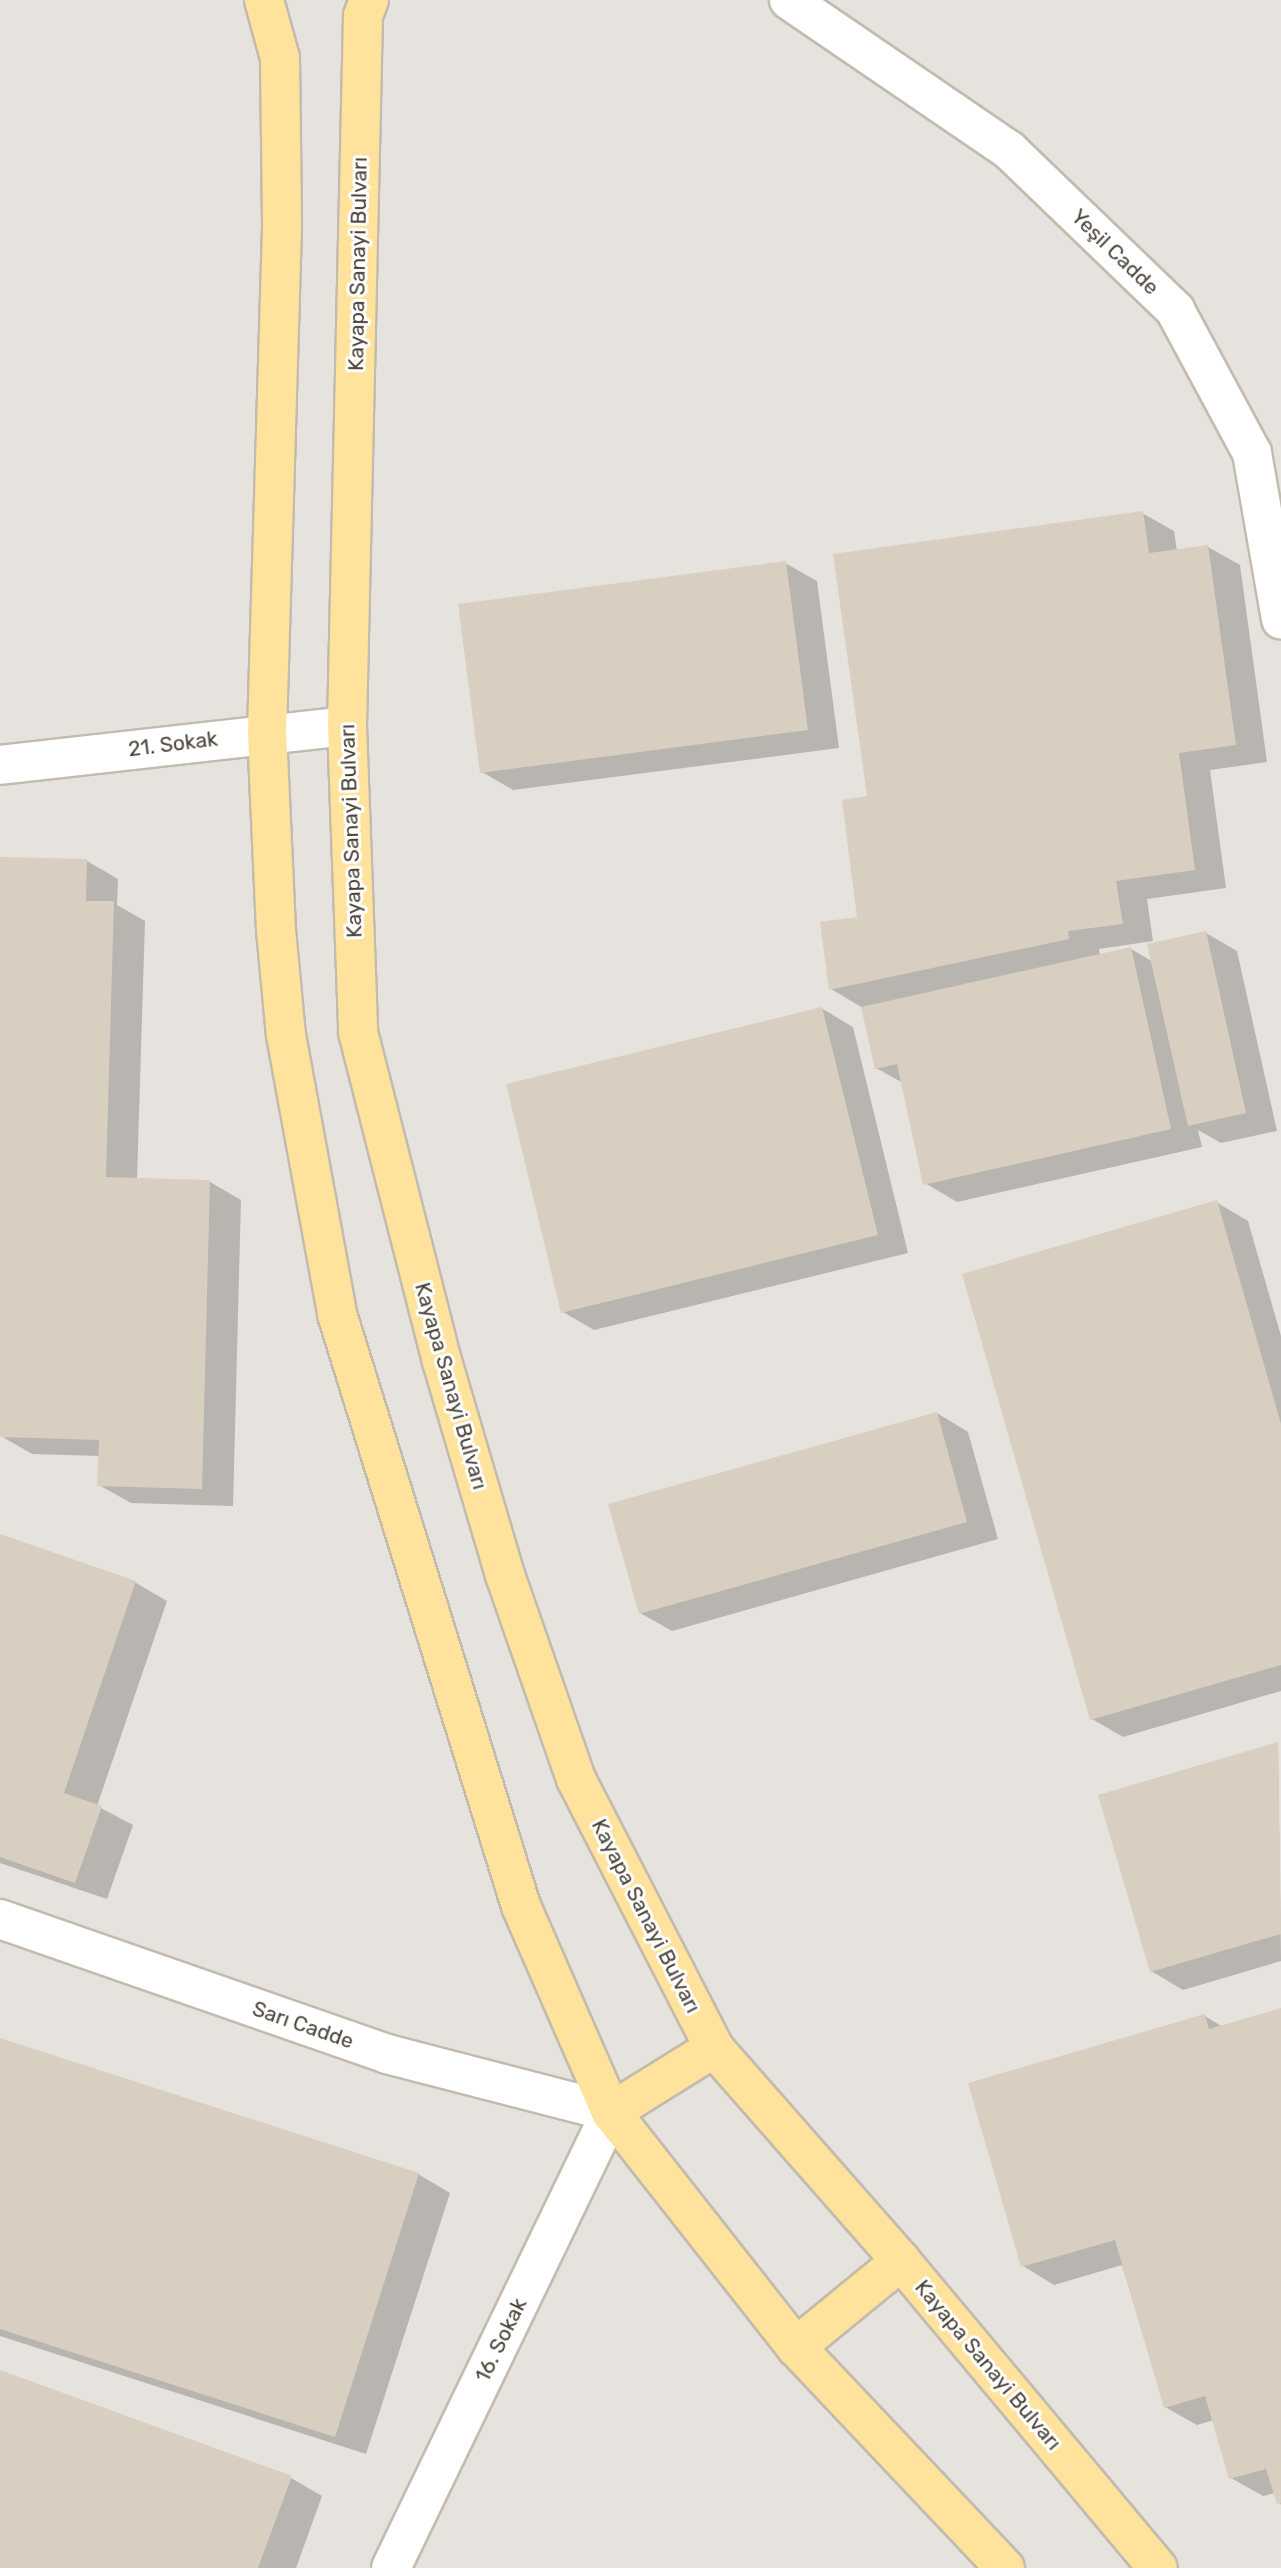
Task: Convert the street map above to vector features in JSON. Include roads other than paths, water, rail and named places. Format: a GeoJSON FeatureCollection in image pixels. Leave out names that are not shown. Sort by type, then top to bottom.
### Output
{"type":"FeatureCollection","features":[{"type":"Feature","properties":{"kind":"main road"},"geometry":{"type":"LineString","coordinates":[[264,0],[280,58],[282,226],[267,732],[286,1035],[337,1314],[520,1906],[611,2112],[796,2347],[1005,2568]]}},
{"type":"Feature","properties":{"kind":"main road","name":"Kayapa Sanayi Bulvarı"},"geometry":{"type":"LineString","coordinates":[[369,0],[363,16],[347,726],[358,1032],[442,1361],[505,1575],[576,1779],[714,2048],[901,2261],[1158,2568]]}},
{"type":"Feature","properties":{"kind":"main road"},"geometry":{"type":"LineString","coordinates":[[611,2112],[714,2048]]}},
{"type":"Feature","properties":{"kind":"main road"},"geometry":{"type":"LineString","coordinates":[[796,2347],[901,2261]]}},
{"type":"Feature","properties":{"kind":"lane","name":"Yeşil Cadde"},"geometry":{"type":"LineString","coordinates":[[789,0],[1009,150],[1175,310],[1252,453],[1281,619]]}},
{"type":"Feature","properties":{"kind":"lane","name":"21. Sokak"},"geometry":{"type":"LineString","coordinates":[[0,765],[267,732],[347,726]]}},
{"type":"Feature","properties":{"kind":"lane","name":"Sarı Cadde"},"geometry":{"type":"LineString","coordinates":[[0,1919],[387,2054],[611,2112]]}},
{"type":"Feature","properties":{"kind":"lane","name":"16. Sokak"},"geometry":{"type":"LineString","coordinates":[[391,2568],[611,2112]]}}]}
